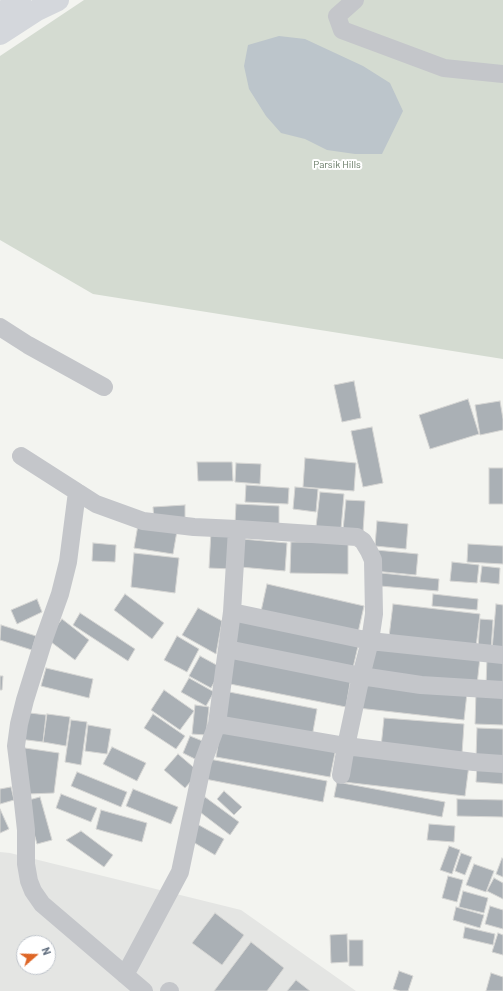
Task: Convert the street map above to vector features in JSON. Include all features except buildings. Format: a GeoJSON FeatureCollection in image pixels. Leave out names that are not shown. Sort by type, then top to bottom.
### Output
{"type":"FeatureCollection","features":[{"type":"Feature","properties":{"kind":"main road"},"geometry":{"type":"LineString","coordinates":[[0,14],[20,0]]}},
{"type":"Feature","properties":{"kind":"main road"},"geometry":{"type":"LineString","coordinates":[[0,34],[37,10],[58,0]]}},
{"type":"Feature","properties":{"kind":"street"},"geometry":{"type":"LineString","coordinates":[[355,0],[337,16],[342,30],[444,68],[503,74]]}},
{"type":"Feature","properties":{"kind":"street"},"geometry":{"type":"LineString","coordinates":[[0,327],[28,345],[104,387]]}},
{"type":"Feature","properties":{"kind":"street"},"geometry":{"type":"LineString","coordinates":[[21,456],[96,504],[143,521],[194,527],[357,537],[363,541],[369,550],[372,560],[374,614],[370,641],[361,676],[341,775]]}},
{"type":"Feature","properties":{"kind":"street"},"geometry":{"type":"LineString","coordinates":[[77,492],[68,562],[60,594],[44,639],[18,724],[16,746],[26,830],[26,864],[29,881],[33,891],[42,904],[144,991]]}},
{"type":"Feature","properties":{"kind":"street"},"geometry":{"type":"LineString","coordinates":[[125,975],[180,872],[203,762],[217,724],[232,612],[237,529]]}},
{"type":"Feature","properties":{"kind":"street"},"geometry":{"type":"LineString","coordinates":[[232,612],[370,641],[503,655]]}},
{"type":"Feature","properties":{"kind":"street"},"geometry":{"type":"LineString","coordinates":[[227,649],[361,676],[422,685],[503,690]]}},
{"type":"Feature","properties":{"kind":"street"},"geometry":{"type":"LineString","coordinates":[[217,724],[346,746],[474,762],[503,764]]}},
{"type":"Feature","properties":{"kind":"shaded area"},"geometry":{"type":"Polygon","coordinates":[[[279,36],[305,39],[363,66],[390,83],[403,111],[382,154],[355,154],[327,150],[305,139],[281,133],[266,116],[249,89],[244,66],[248,45],[279,36]]]}},
{"type":"Feature","properties":{"kind":"shaded area"},"geometry":{"type":"Polygon","coordinates":[[[0,852],[10,853],[241,910],[356,991],[0,991],[0,852]]]}},
{"type":"Feature","properties":{"kind":"green space","name":"Parsik Hills"},"geometry":{"type":"Polygon","coordinates":[[[84,0],[503,0],[503,359],[93,294],[0,240],[0,56],[84,0]]]}}]}
